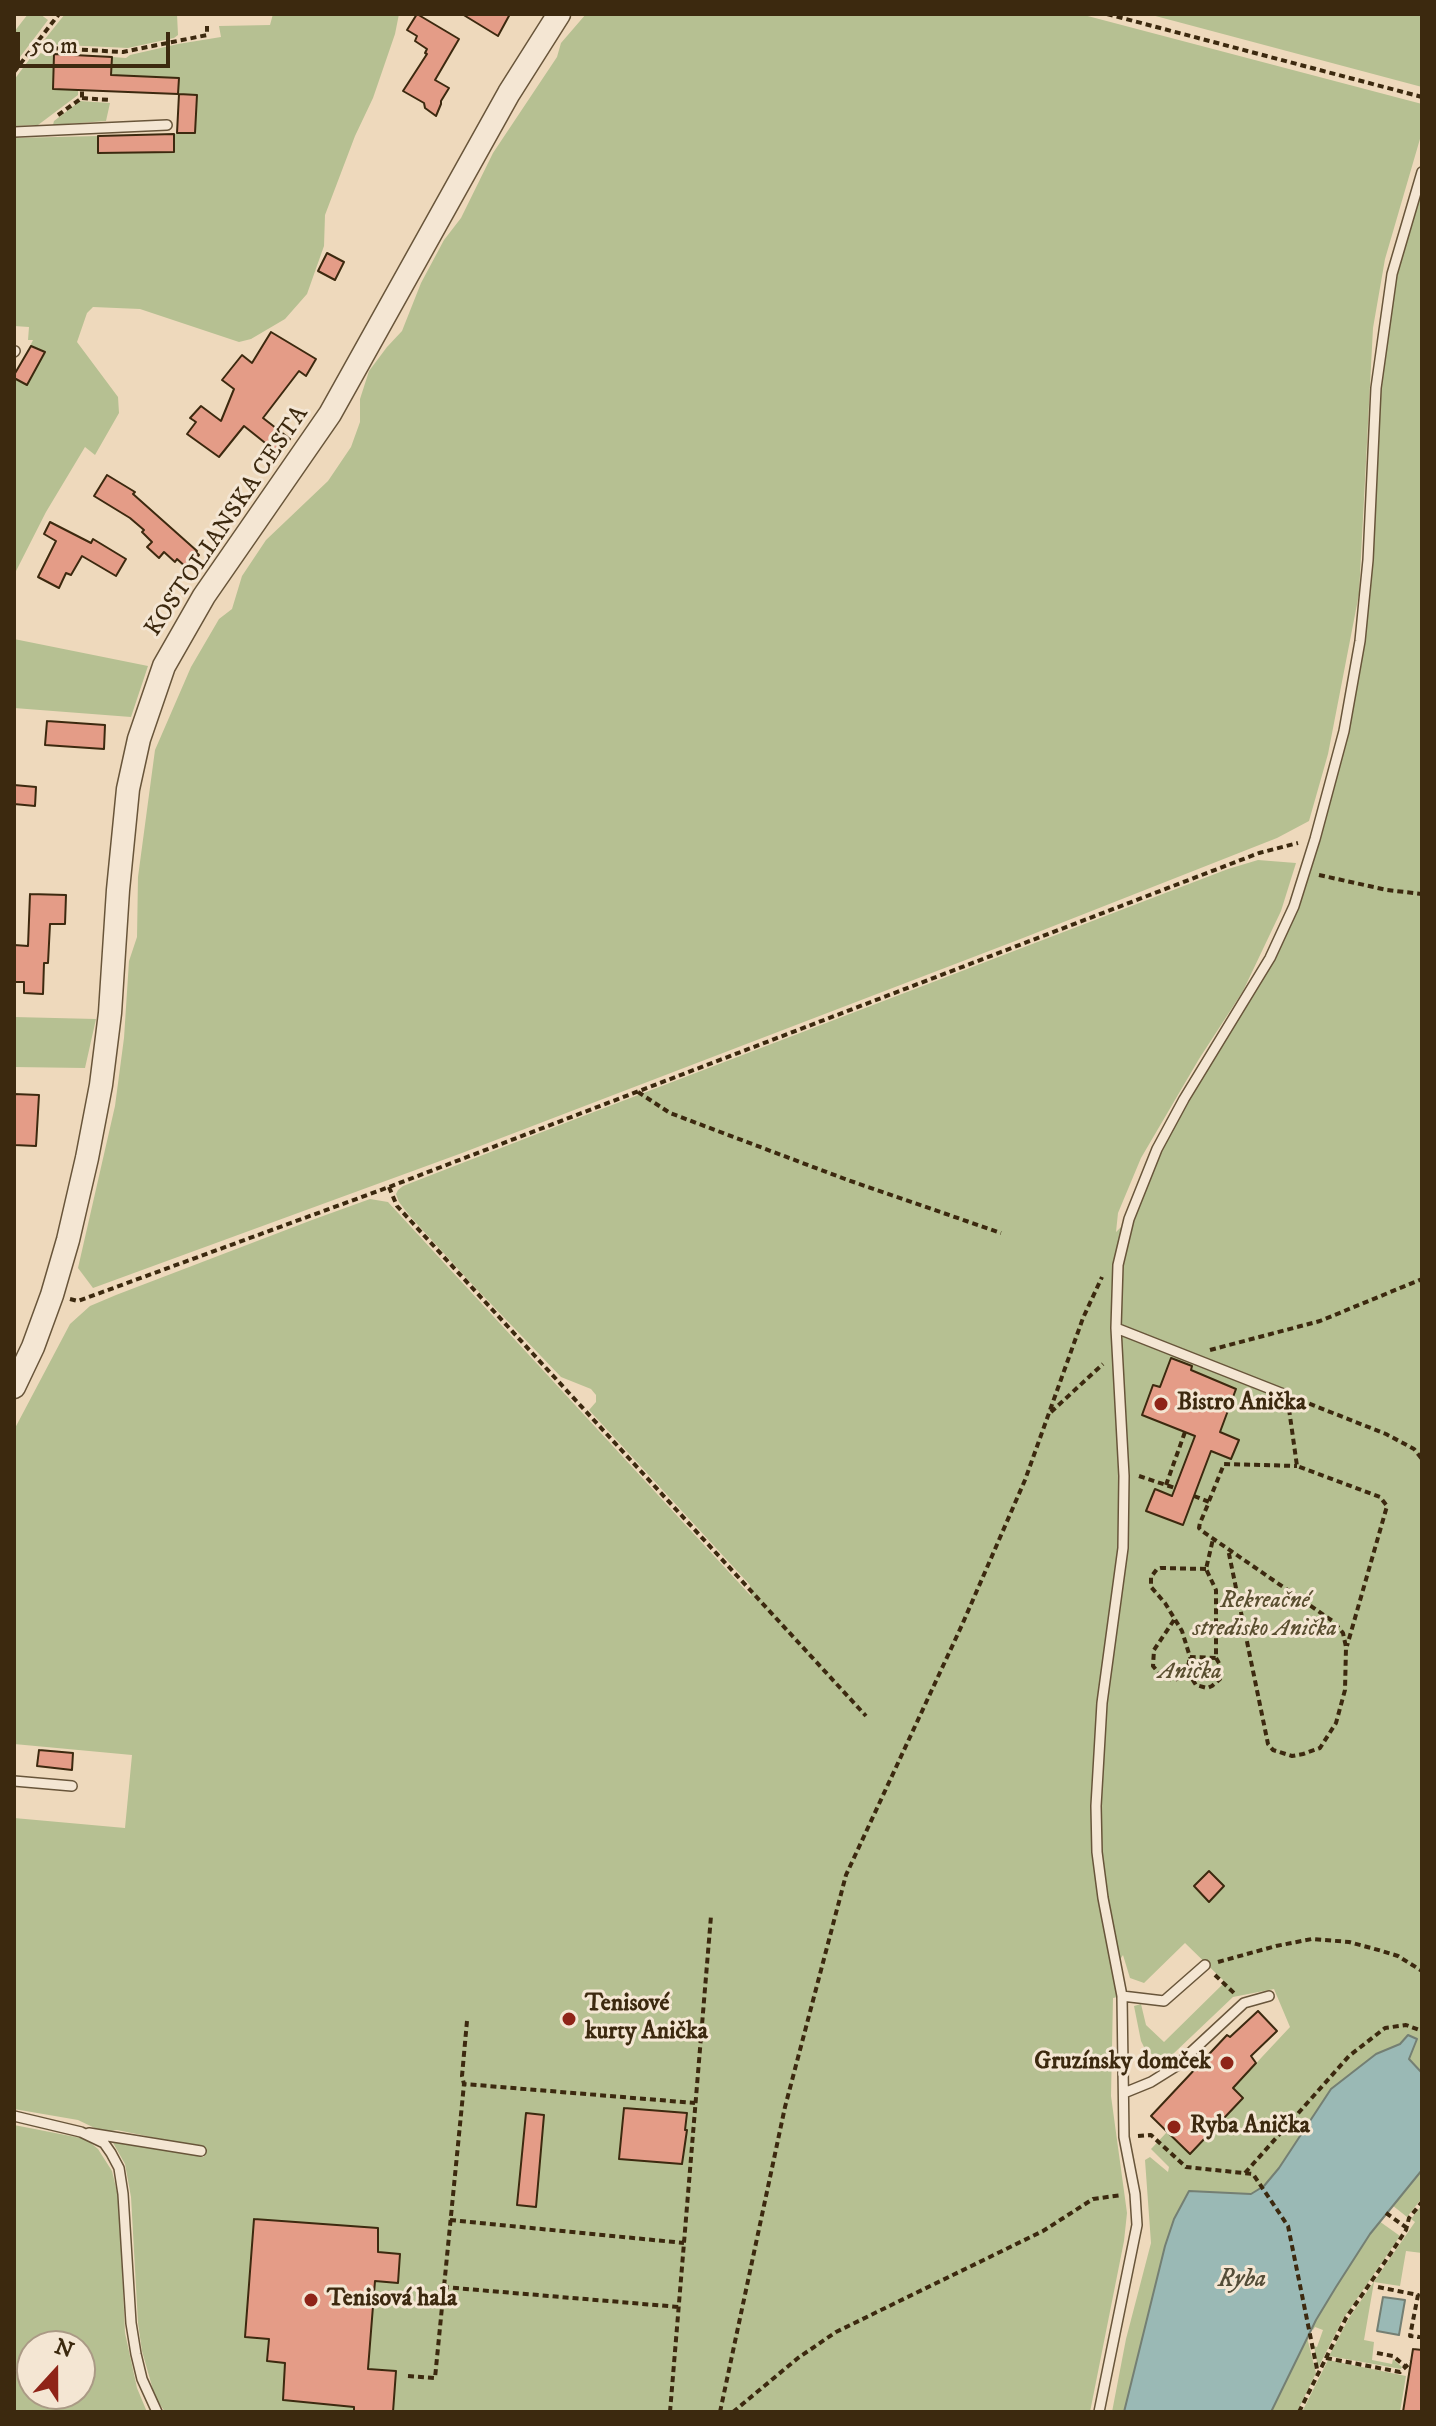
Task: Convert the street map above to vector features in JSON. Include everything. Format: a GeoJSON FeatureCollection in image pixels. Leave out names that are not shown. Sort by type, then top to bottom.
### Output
{"type":"FeatureCollection","features":[{"type":"Feature","properties":{"kind":"street","name":"KOSTOLIANSKA CESTA"},"geometry":{"type":"LineString","coordinates":[[14,1387],[52,1295],[71,1226],[101,1085],[110,1013],[128,789],[139,739],[164,666],[204,596],[330,414],[509,93],[559,14]]}},
{"type":"Feature","properties":{"kind":"lane"},"geometry":{"type":"LineString","coordinates":[[14,132],[167,125]]}},
{"type":"Feature","properties":{"kind":"lane"},"geometry":{"type":"LineString","coordinates":[[1099,2412],[1137,2225],[1135,2194],[1124,2137],[1122,1996],[1103,1898],[1097,1852],[1096,1806],[1102,1703],[1123,1548],[1124,1476],[1116,1328],[1118,1265],[1129,1219],[1157,1149],[1270,958],[1294,906],[1315,839],[1344,731],[1360,641],[1369,545],[1376,388],[1392,274],[1422,172]]}},
{"type":"Feature","properties":{"kind":"lane"},"geometry":{"type":"LineString","coordinates":[[1116,1328],[1286,1395]]}},
{"type":"Feature","properties":{"kind":"lane"},"geometry":{"type":"LineString","coordinates":[[14,1781],[72,1786]]}},
{"type":"Feature","properties":{"kind":"lane"},"geometry":{"type":"LineString","coordinates":[[1122,1996],[1164,2001],[1205,1965]]}},
{"type":"Feature","properties":{"kind":"lane"},"geometry":{"type":"LineString","coordinates":[[1124,2093],[1151,2082],[1175,2067],[1244,2003],[1269,1996]]}},
{"type":"Feature","properties":{"kind":"lane"},"geometry":{"type":"LineString","coordinates":[[14,2116],[81,2132],[201,2151]]}},
{"type":"Feature","properties":{"kind":"lane"},"geometry":{"type":"LineString","coordinates":[[81,2132],[104,2143],[119,2168],[131,2323],[142,2379],[157,2412]]}},
{"type":"Feature","properties":{"kind":"path"},"geometry":{"type":"LineString","coordinates":[[14,72],[59,14]]}},
{"type":"Feature","properties":{"kind":"path"},"geometry":{"type":"LineString","coordinates":[[1107,14],[1422,97]]}},
{"type":"Feature","properties":{"kind":"path"},"geometry":{"type":"LineString","coordinates":[[32,47],[123,52],[207,35],[207,26]]}},
{"type":"Feature","properties":{"kind":"path"},"geometry":{"type":"LineString","coordinates":[[82,90],[82,98]]}},
{"type":"Feature","properties":{"kind":"path"},"geometry":{"type":"LineString","coordinates":[[44,131],[47,123],[76,100],[110,100]]}},
{"type":"Feature","properties":{"kind":"path"},"geometry":{"type":"LineString","coordinates":[[52,1295],[78,1301],[389,1187],[1259,853],[1315,839]]}},
{"type":"Feature","properties":{"kind":"path"},"geometry":{"type":"LineString","coordinates":[[1306,870],[1340,881],[1422,894]]}},
{"type":"Feature","properties":{"kind":"path"},"geometry":{"type":"LineString","coordinates":[[638,1092],[670,1113],[845,1179],[1001,1233]]}},
{"type":"Feature","properties":{"kind":"path"},"geometry":{"type":"LineString","coordinates":[[389,1187],[397,1206],[866,1716]]}},
{"type":"Feature","properties":{"kind":"path"},"geometry":{"type":"LineString","coordinates":[[720,2412],[791,2079],[846,1875],[1025,1480],[1083,1318],[1109,1262],[1118,1265]]}},
{"type":"Feature","properties":{"kind":"path"},"geometry":{"type":"LineString","coordinates":[[1188,1355],[1320,1321],[1422,1279]]}},
{"type":"Feature","properties":{"kind":"path"},"geometry":{"type":"LineString","coordinates":[[1049,1413],[1117,1349]]}},
{"type":"Feature","properties":{"kind":"path"},"geometry":{"type":"LineString","coordinates":[[1286,1395],[1386,1434],[1414,1449],[1422,1459]]}},
{"type":"Feature","properties":{"kind":"path"},"geometry":{"type":"LineString","coordinates":[[1289,1412],[1297,1466]]}},
{"type":"Feature","properties":{"kind":"path"},"geometry":{"type":"LineString","coordinates":[[1166,1485],[1185,1432]]}},
{"type":"Feature","properties":{"kind":"path"},"geometry":{"type":"LineString","coordinates":[[1228,1549],[1264,1735],[1273,1750],[1282,1755],[1303,1754],[1320,1748],[1329,1737],[1341,1709],[1345,1690],[1346,1647],[1343,1633],[1334,1622],[1199,1528],[1224,1464],[1297,1466],[1380,1497],[1387,1506],[1346,1647]]}},
{"type":"Feature","properties":{"kind":"path"},"geometry":{"type":"LineString","coordinates":[[1124,1476],[1141,1476],[1175,1488]]}},
{"type":"Feature","properties":{"kind":"path"},"geometry":{"type":"LineString","coordinates":[[1194,1496],[1209,1502]]}},
{"type":"Feature","properties":{"kind":"path"},"geometry":{"type":"LineString","coordinates":[[1187,1671],[1196,1685],[1207,1688],[1220,1679],[1220,1665],[1216,1658],[1216,1590],[1206,1569],[1213,1539]]}},
{"type":"Feature","properties":{"kind":"path"},"geometry":{"type":"LineString","coordinates":[[1175,1619],[1154,1650],[1153,1666],[1163,1678],[1169,1680],[1181,1677],[1187,1671],[1190,1657],[1175,1619],[1151,1587],[1153,1573],[1161,1568],[1206,1569]]}},
{"type":"Feature","properties":{"kind":"path"},"geometry":{"type":"LineString","coordinates":[[1190,1657],[1216,1658]]}},
{"type":"Feature","properties":{"kind":"path"},"geometry":{"type":"LineString","coordinates":[[670,2412],[711,1916]]}},
{"type":"Feature","properties":{"kind":"path"},"geometry":{"type":"LineString","coordinates":[[1216,1962],[1312,1939],[1349,1942],[1382,1951],[1398,1956],[1422,1971]]}},
{"type":"Feature","properties":{"kind":"path"},"geometry":{"type":"LineString","coordinates":[[1223,1984],[1236,1995]]}},
{"type":"Feature","properties":{"kind":"path"},"geometry":{"type":"LineString","coordinates":[[408,2376],[435,2378],[464,2084],[467,2021]]}},
{"type":"Feature","properties":{"kind":"path"},"geometry":{"type":"LineString","coordinates":[[1245,2173],[1349,2056],[1385,2028],[1406,2025],[1422,2031]]}},
{"type":"Feature","properties":{"kind":"path"},"geometry":{"type":"LineString","coordinates":[[464,2084],[695,2103]]}},
{"type":"Feature","properties":{"kind":"path"},"geometry":{"type":"LineString","coordinates":[[1124,2137],[1151,2135],[1186,2167],[1253,2174],[1288,2226],[1318,2374]]}},
{"type":"Feature","properties":{"kind":"path"},"geometry":{"type":"LineString","coordinates":[[733,2412],[798,2358],[836,2332],[1043,2231],[1093,2199],[1135,2194]]}},
{"type":"Feature","properties":{"kind":"path"},"geometry":{"type":"LineString","coordinates":[[1299,2412],[1346,2318],[1422,2202]]}},
{"type":"Feature","properties":{"kind":"path"},"geometry":{"type":"LineString","coordinates":[[1386,2213],[1407,2228]]}},
{"type":"Feature","properties":{"kind":"path"},"geometry":{"type":"LineString","coordinates":[[450,2220],[684,2243]]}},
{"type":"Feature","properties":{"kind":"path"},"geometry":{"type":"LineString","coordinates":[[443,2287],[679,2307]]}},
{"type":"Feature","properties":{"kind":"path"},"geometry":{"type":"LineString","coordinates":[[1378,2287],[1418,2295],[1410,2336],[1419,2339]]}},
{"type":"Feature","properties":{"kind":"path"},"geometry":{"type":"LineString","coordinates":[[1377,2353],[1393,2356],[1405,2366]]}},
{"type":"Feature","properties":{"kind":"path"},"geometry":{"type":"LineString","coordinates":[[1326,2358],[1400,2372],[1411,2362]]}},
{"type":"Feature","properties":{"kind":"green space"},"geometry":{"type":"Polygon","coordinates":[[[28,14],[40,14],[48,20],[14,65],[14,32],[28,14]]]}},
{"type":"Feature","properties":{"kind":"green space"},"geometry":{"type":"Polygon","coordinates":[[[65,14],[177,14],[178,35],[128,48],[41,44],[65,14]]]}},
{"type":"Feature","properties":{"kind":"green space"},"geometry":{"type":"Polygon","coordinates":[[[273,14],[399,14],[373,98],[325,215],[324,246],[307,294],[285,319],[251,339],[239,342],[140,309],[93,307],[87,313],[77,342],[118,397],[119,413],[95,455],[85,447],[46,512],[14,575],[14,378],[27,385],[44,352],[30,346],[33,340],[28,340],[29,327],[14,326],[14,138],[98,136],[98,153],[174,152],[174,134],[195,132],[197,95],[179,94],[178,78],[111,75],[112,57],[126,58],[178,44],[221,37],[219,26],[270,25],[273,14]]]}},
{"type":"Feature","properties":{"kind":"green space"},"geometry":{"type":"Polygon","coordinates":[[[586,14],[1080,14],[1422,104],[1422,132],[1385,259],[1373,328],[1359,594],[1328,754],[1309,821],[1277,838],[1023,938],[462,1153],[93,1288],[78,1268],[115,1106],[124,1038],[129,961],[137,937],[138,877],[155,750],[191,667],[219,619],[232,609],[242,576],[266,540],[328,481],[351,447],[360,422],[360,399],[369,371],[402,331],[421,283],[444,240],[461,218],[493,153],[557,57],[561,43],[586,14]]]}},
{"type":"Feature","properties":{"kind":"green space"},"geometry":{"type":"Polygon","coordinates":[[[1148,14],[1422,14],[1422,87],[1148,14]]]}},
{"type":"Feature","properties":{"kind":"green space"},"geometry":{"type":"Polygon","coordinates":[[[34,53],[54,54],[53,89],[78,90],[78,95],[38,125],[14,126],[14,80],[34,53]]]}},
{"type":"Feature","properties":{"kind":"green space"},"geometry":{"type":"Polygon","coordinates":[[[80,101],[110,103],[106,121],[53,125],[54,121],[80,101]]]}},
{"type":"Feature","properties":{"kind":"green space"},"geometry":{"type":"Polygon","coordinates":[[[1422,172],[1422,2073],[1400,2044],[1331,2089],[1264,2186],[1251,2194],[1189,2191],[1174,2219],[1165,2246],[1124,2412],[1112,2412],[1126,2339],[1151,2243],[1145,2160],[1150,2157],[1168,2172],[1169,2167],[1151,2149],[1167,2132],[1191,2153],[1243,2098],[1233,2088],[1290,2027],[1274,1989],[1233,1997],[1173,2054],[1165,2057],[1153,2055],[1145,2049],[1134,2006],[1141,2004],[1146,2025],[1164,2042],[1225,1982],[1185,1943],[1144,1983],[1130,1978],[1123,1955],[1117,1964],[1122,1996],[1113,1998],[1111,2096],[1127,2213],[1090,2412],[165,2412],[155,2397],[142,2351],[131,2197],[125,2164],[112,2141],[204,2157],[205,2148],[117,2130],[103,2132],[78,2120],[14,2109],[14,1818],[125,1828],[132,1755],[14,1744],[14,1430],[70,1324],[90,1306],[116,1295],[370,1199],[388,1202],[751,1596],[750,1585],[589,1410],[596,1402],[596,1395],[591,1389],[561,1377],[409,1215],[396,1194],[403,1186],[1228,869],[1258,860],[1296,863],[1281,911],[1243,991],[1141,1158],[1118,1213],[1116,1232],[1129,1219],[1157,1149],[1270,958],[1315,839],[1360,641],[1376,388],[1392,274],[1422,172]]]}},
{"type":"Feature","properties":{"kind":"green space"},"geometry":{"type":"Polygon","coordinates":[[[14,639],[148,666],[131,717],[14,708],[14,639]]]}},
{"type":"Feature","properties":{"kind":"green space"},"geometry":{"type":"Polygon","coordinates":[[[14,1017],[96,1019],[85,1068],[14,1067],[14,1017]]]}},
{"type":"Feature","properties":{"kind":"green space"},"geometry":{"type":"Polygon","coordinates":[[[14,2125],[86,2139],[98,2149],[112,2171],[119,2200],[125,2333],[137,2388],[147,2412],[14,2412],[14,2125]]]}},
{"type":"Feature","properties":{"kind":"green space"},"geometry":{"type":"Polygon","coordinates":[[[1422,2170],[1422,2198],[1407,2217],[1392,2205],[1422,2170]]]}},
{"type":"Feature","properties":{"kind":"green space"},"geometry":{"type":"Polygon","coordinates":[[[1422,2205],[1422,2253],[1406,2251],[1400,2286],[1374,2282],[1364,2340],[1374,2342],[1372,2360],[1392,2364],[1393,2359],[1401,2369],[1329,2356],[1349,2318],[1415,2222],[1411,2219],[1422,2205]]]}},
{"type":"Feature","properties":{"kind":"green space"},"geometry":{"type":"Polygon","coordinates":[[[1379,2221],[1400,2236],[1343,2319],[1318,2368],[1314,2346],[1317,2347],[1323,2330],[1315,2327],[1313,2330],[1312,2327],[1379,2221]]]}},
{"type":"Feature","properties":{"kind":"green space"},"geometry":{"type":"Polygon","coordinates":[[[1307,2337],[1316,2373],[1297,2412],[1271,2412],[1307,2337]]]}},
{"type":"Feature","properties":{"kind":"green space"},"geometry":{"type":"Polygon","coordinates":[[[1328,2360],[1406,2376],[1400,2412],[1302,2412],[1328,2360]]]}},
{"type":"Feature","properties":{"kind":"water","name":"Ryba"},"geometry":{"type":"Polygon","coordinates":[[[1408,2035],[1417,2039],[1409,2059],[1422,2073],[1422,2170],[1370,2234],[1336,2287],[1316,2320],[1271,2412],[1124,2412],[1165,2246],[1174,2219],[1189,2191],[1251,2194],[1264,2186],[1331,2089],[1376,2054],[1400,2044],[1408,2035]]]}},
{"type":"Feature","properties":{"kind":"water"},"geometry":{"type":"Polygon","coordinates":[[[1383,2297],[1405,2300],[1399,2335],[1377,2331],[1383,2297]]]}},
{"type":"Feature","properties":{"kind":"building"},"geometry":{"type":"Polygon","coordinates":[[[417,14],[459,39],[435,80],[449,88],[436,116],[425,108],[424,103],[403,91],[427,54],[427,49],[415,41],[417,36],[407,30],[417,14]]]}},
{"type":"Feature","properties":{"kind":"building"},"geometry":{"type":"Polygon","coordinates":[[[462,14],[510,14],[498,36],[462,14]]]}},
{"type":"Feature","properties":{"kind":"building"},"geometry":{"type":"Polygon","coordinates":[[[54,54],[112,57],[111,75],[179,78],[178,94],[53,89],[54,54]]]}},
{"type":"Feature","properties":{"kind":"building"},"geometry":{"type":"Polygon","coordinates":[[[179,94],[197,95],[195,133],[177,133],[179,94]]]}},
{"type":"Feature","properties":{"kind":"building"},"geometry":{"type":"Polygon","coordinates":[[[174,134],[174,152],[98,153],[98,136],[174,134]]]}},
{"type":"Feature","properties":{"kind":"building"},"geometry":{"type":"Polygon","coordinates":[[[327,253],[344,262],[335,280],[318,271],[327,253]]]}},
{"type":"Feature","properties":{"kind":"building"},"geometry":{"type":"Polygon","coordinates":[[[271,332],[316,359],[306,376],[299,371],[263,418],[290,439],[279,454],[244,426],[219,457],[187,434],[196,422],[190,418],[201,406],[221,421],[234,389],[222,380],[242,355],[252,363],[271,332]]]}},
{"type":"Feature","properties":{"kind":"building"},"geometry":{"type":"Polygon","coordinates":[[[31,346],[45,352],[27,385],[14,375],[31,346]]]}},
{"type":"Feature","properties":{"kind":"building"},"geometry":{"type":"Polygon","coordinates":[[[107,475],[135,492],[133,494],[197,551],[199,555],[187,568],[164,552],[159,558],[147,547],[152,542],[142,532],[144,530],[94,496],[107,475]]]}},
{"type":"Feature","properties":{"kind":"building"},"geometry":{"type":"Polygon","coordinates":[[[50,522],[91,543],[93,539],[126,559],[116,576],[82,556],[71,575],[66,573],[59,588],[38,577],[56,541],[44,534],[50,522]]]}},
{"type":"Feature","properties":{"kind":"building"},"geometry":{"type":"Polygon","coordinates":[[[47,721],[105,725],[104,749],[45,745],[47,721]]]}},
{"type":"Feature","properties":{"kind":"building"},"geometry":{"type":"Polygon","coordinates":[[[14,785],[36,787],[35,806],[14,804],[14,785]]]}},
{"type":"Feature","properties":{"kind":"building"},"geometry":{"type":"Polygon","coordinates":[[[30,894],[66,895],[65,924],[50,924],[43,994],[24,993],[24,982],[14,982],[14,945],[28,946],[30,894]]]}},
{"type":"Feature","properties":{"kind":"building"},"geometry":{"type":"Polygon","coordinates":[[[14,1094],[39,1095],[36,1146],[14,1145],[14,1094]]]}},
{"type":"Feature","properties":{"kind":"building"},"geometry":{"type":"Polygon","coordinates":[[[1171,1358],[1236,1389],[1220,1432],[1239,1440],[1231,1459],[1211,1451],[1183,1525],[1146,1511],[1155,1489],[1172,1496],[1195,1436],[1142,1415],[1153,1385],[1160,1387],[1171,1358]]]}},
{"type":"Feature","properties":{"kind":"building"},"geometry":{"type":"Polygon","coordinates":[[[39,1750],[73,1753],[72,1770],[37,1766],[39,1750]]]}},
{"type":"Feature","properties":{"kind":"building"},"geometry":{"type":"Polygon","coordinates":[[[1209,1871],[1224,1886],[1209,1902],[1194,1886],[1209,1871]]]}},
{"type":"Feature","properties":{"kind":"building"},"geometry":{"type":"Polygon","coordinates":[[[1258,2011],[1277,2031],[1251,2056],[1256,2063],[1233,2088],[1243,2098],[1190,2154],[1151,2116],[1227,2035],[1230,2037],[1258,2011]]]}},
{"type":"Feature","properties":{"kind":"building"},"geometry":{"type":"Polygon","coordinates":[[[624,2108],[687,2113],[682,2164],[619,2159],[624,2108]]]}},
{"type":"Feature","properties":{"kind":"building"},"geometry":{"type":"Polygon","coordinates":[[[526,2113],[544,2115],[536,2207],[517,2205],[526,2113]]]}},
{"type":"Feature","properties":{"kind":"building","name":"Tenisová hala"},"geometry":{"type":"Polygon","coordinates":[[[254,2219],[378,2228],[378,2252],[400,2254],[398,2283],[375,2281],[368,2369],[396,2371],[393,2412],[354,2412],[354,2407],[283,2400],[285,2363],[267,2361],[269,2339],[245,2337],[254,2219]]]}},
{"type":"Feature","properties":{"kind":"building"},"geometry":{"type":"Polygon","coordinates":[[[1413,2349],[1422,2350],[1422,2412],[1403,2412],[1413,2349]]]}},
{"type":"Feature","properties":{"kind":"place","name":"Bistro Anička"},"geometry":{"type":"Point","coordinates":[1161,1404]}},
{"type":"Feature","properties":{"kind":"place","name":"Tenisové kurty Anička"},"geometry":{"type":"Point","coordinates":[569,2019]}},
{"type":"Feature","properties":{"kind":"place","name":"Gruzínsky domček"},"geometry":{"type":"Point","coordinates":[1227,2063]}},
{"type":"Feature","properties":{"kind":"place","name":"Ryba Anička"},"geometry":{"type":"Point","coordinates":[1174,2127]}},
{"type":"Feature","properties":{"kind":"place","name":"Tenisová hala"},"geometry":{"type":"Point","coordinates":[311,2300]}},
{"type":"Feature","properties":{"kind":"park label","name":"Rekreačné stredisko Anička"},"geometry":{"type":"Point","coordinates":[1265,1616]}},
{"type":"Feature","properties":{"kind":"park label","name":"Anička"},"geometry":{"type":"Point","coordinates":[1190,1673]}}]}
